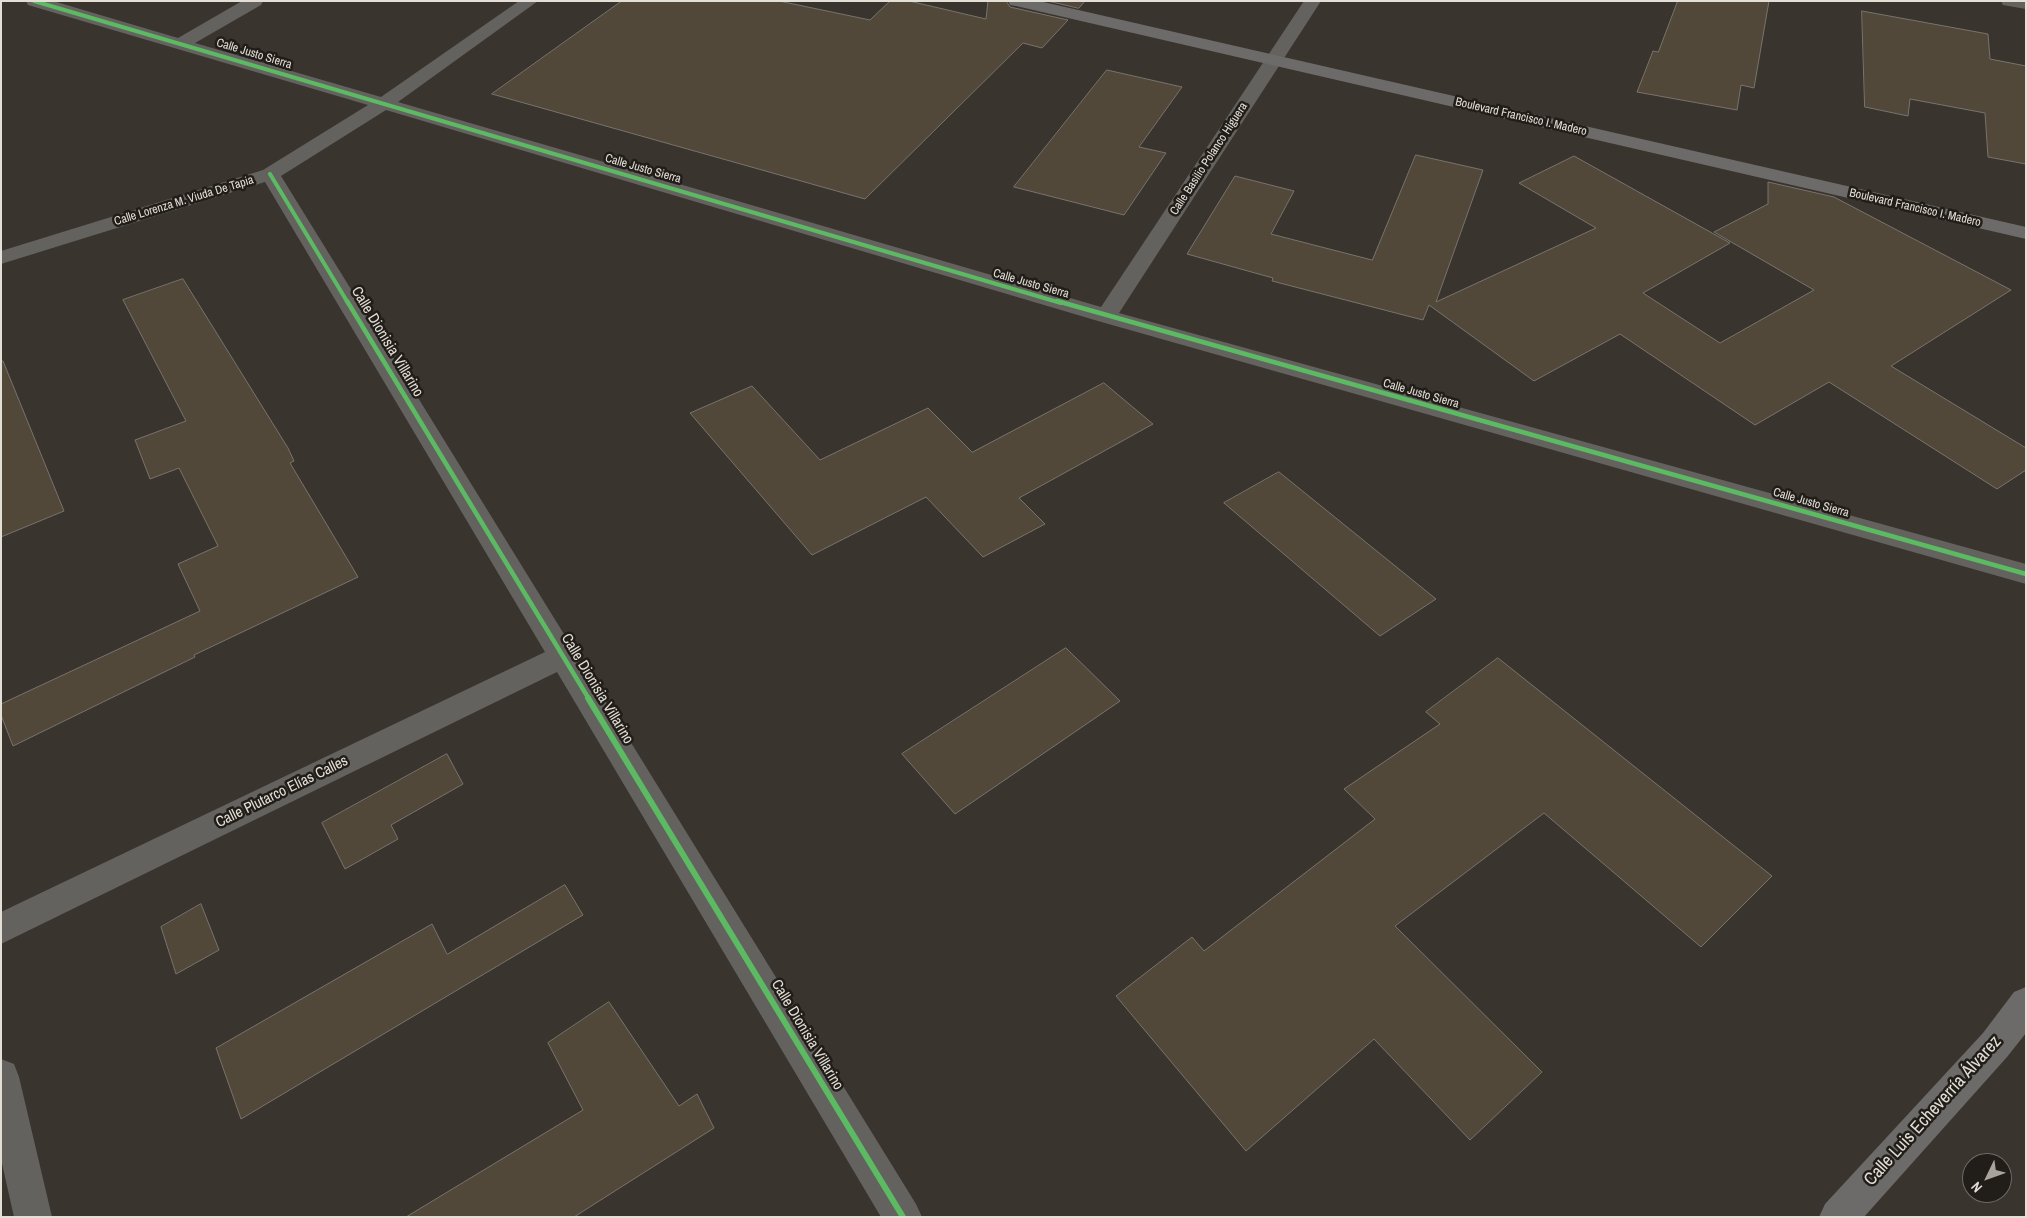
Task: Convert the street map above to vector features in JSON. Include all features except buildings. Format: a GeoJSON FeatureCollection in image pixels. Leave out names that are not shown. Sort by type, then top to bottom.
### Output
{"type":"FeatureCollection","features":[{"type":"Feature","properties":{"kind":"street","name":"Calle Justo Sierra"},"geometry":{"type":"LineString","coordinates":[[34,1],[1106,316],[2026,574]]}},
{"type":"Feature","properties":{"kind":"street"},"geometry":{"type":"LineString","coordinates":[[182,43],[255,1]]}},
{"type":"Feature","properties":{"kind":"street","name":"Calle Lorenza M. Viuda De Tapia"},"geometry":{"type":"LineString","coordinates":[[1,258],[270,174],[385,104],[530,1]]}},
{"type":"Feature","properties":{"kind":"street","name":"Boulevard Francisco I. Madero"},"geometry":{"type":"LineString","coordinates":[[1016,1],[2026,233]]}},
{"type":"Feature","properties":{"kind":"street","name":"Calle Basilio Polanco Higuera"},"geometry":{"type":"LineString","coordinates":[[1106,316],[1313,1]]}},
{"type":"Feature","properties":{"kind":"street"},"geometry":{"type":"LineString","coordinates":[[2009,1],[2026,4]]}},
{"type":"Feature","properties":{"kind":"street","name":"Calle Dionisia Villarino"},"geometry":{"type":"LineString","coordinates":[[270,174],[903,1217]]}},
{"type":"Feature","properties":{"kind":"street","name":"Calle Plutarco Elías Calles"},"geometry":{"type":"LineString","coordinates":[[1,929],[563,656]]}},
{"type":"Feature","properties":{"kind":"street","name":"Calle Luis Echeverría Álvarez"},"geometry":{"type":"LineString","coordinates":[[1838,1217],[1995,1045],[2026,1004]]}},
{"type":"Feature","properties":{"kind":"street"},"geometry":{"type":"LineString","coordinates":[[1,1077],[33,1217]]}},
{"type":"Feature","properties":{"kind":"cycle path"},"geometry":{"type":"LineString","coordinates":[[34,1],[1106,316],[2026,574]]}},
{"type":"Feature","properties":{"kind":"cycle path"},"geometry":{"type":"LineString","coordinates":[[270,174],[903,1217]]}}]}
